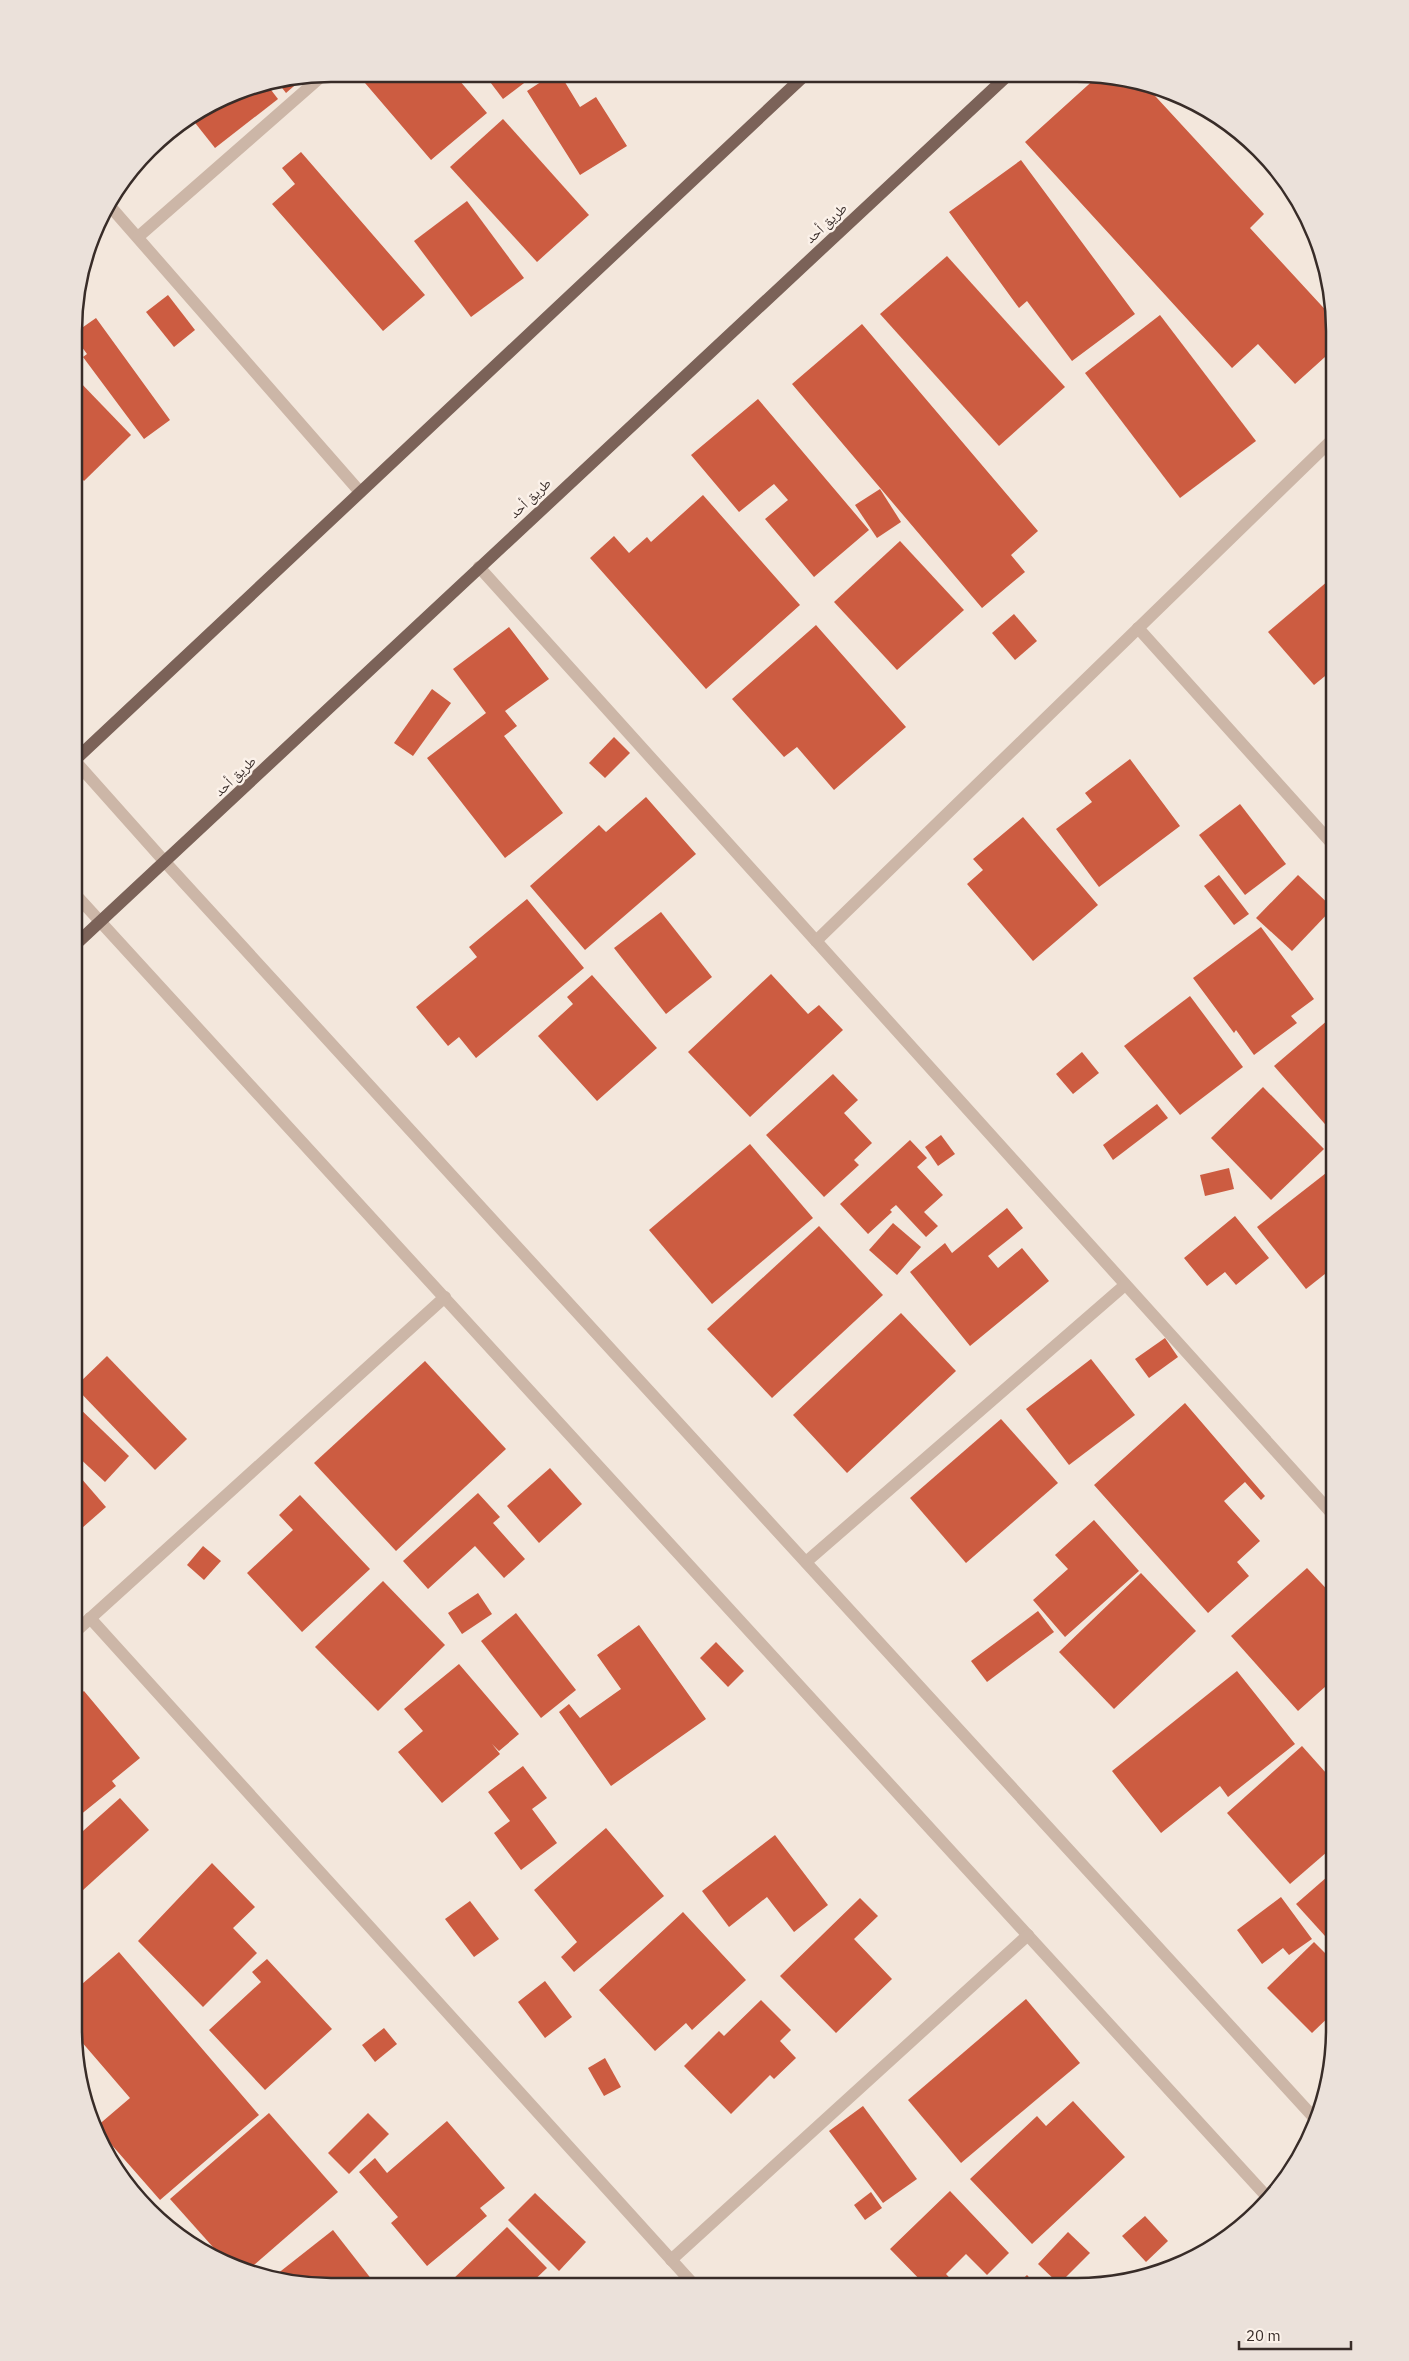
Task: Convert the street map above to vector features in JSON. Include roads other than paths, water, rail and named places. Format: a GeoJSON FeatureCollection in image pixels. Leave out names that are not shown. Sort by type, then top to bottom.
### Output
{"type":"FeatureCollection","features":[{"type":"Feature","properties":{"kind":"main road"},"geometry":{"type":"LineString","coordinates":[[83,753],[798,82]]}},
{"type":"Feature","properties":{"kind":"main road","name":"طريق أحد"},"geometry":{"type":"LineString","coordinates":[[83,938],[1001,82]]}},
{"type":"Feature","properties":{"kind":"street"},"geometry":{"type":"LineString","coordinates":[[138,237],[315,83]]}},
{"type":"Feature","properties":{"kind":"street"},"geometry":{"type":"LineString","coordinates":[[114,211],[360,492]]}},
{"type":"Feature","properties":{"kind":"street"},"geometry":{"type":"LineString","coordinates":[[816,941],[1326,446]]}},
{"type":"Feature","properties":{"kind":"street"},"geometry":{"type":"LineString","coordinates":[[479,567],[1326,1507]]}},
{"type":"Feature","properties":{"kind":"street"},"geometry":{"type":"LineString","coordinates":[[1138,628],[1326,837]]}},
{"type":"Feature","properties":{"kind":"street"},"geometry":{"type":"LineString","coordinates":[[83,770],[165,862],[1311,2115]]}},
{"type":"Feature","properties":{"kind":"street"},"geometry":{"type":"LineString","coordinates":[[83,903],[1265,2194]]}},
{"type":"Feature","properties":{"kind":"street"},"geometry":{"type":"LineString","coordinates":[[806,1562],[1125,1285]]}},
{"type":"Feature","properties":{"kind":"street"},"geometry":{"type":"LineString","coordinates":[[83,1625],[445,1297]]}},
{"type":"Feature","properties":{"kind":"street"},"geometry":{"type":"LineString","coordinates":[[90,1618],[688,2278]]}},
{"type":"Feature","properties":{"kind":"street"},"geometry":{"type":"LineString","coordinates":[[671,2260],[1028,1934]]}}]}
